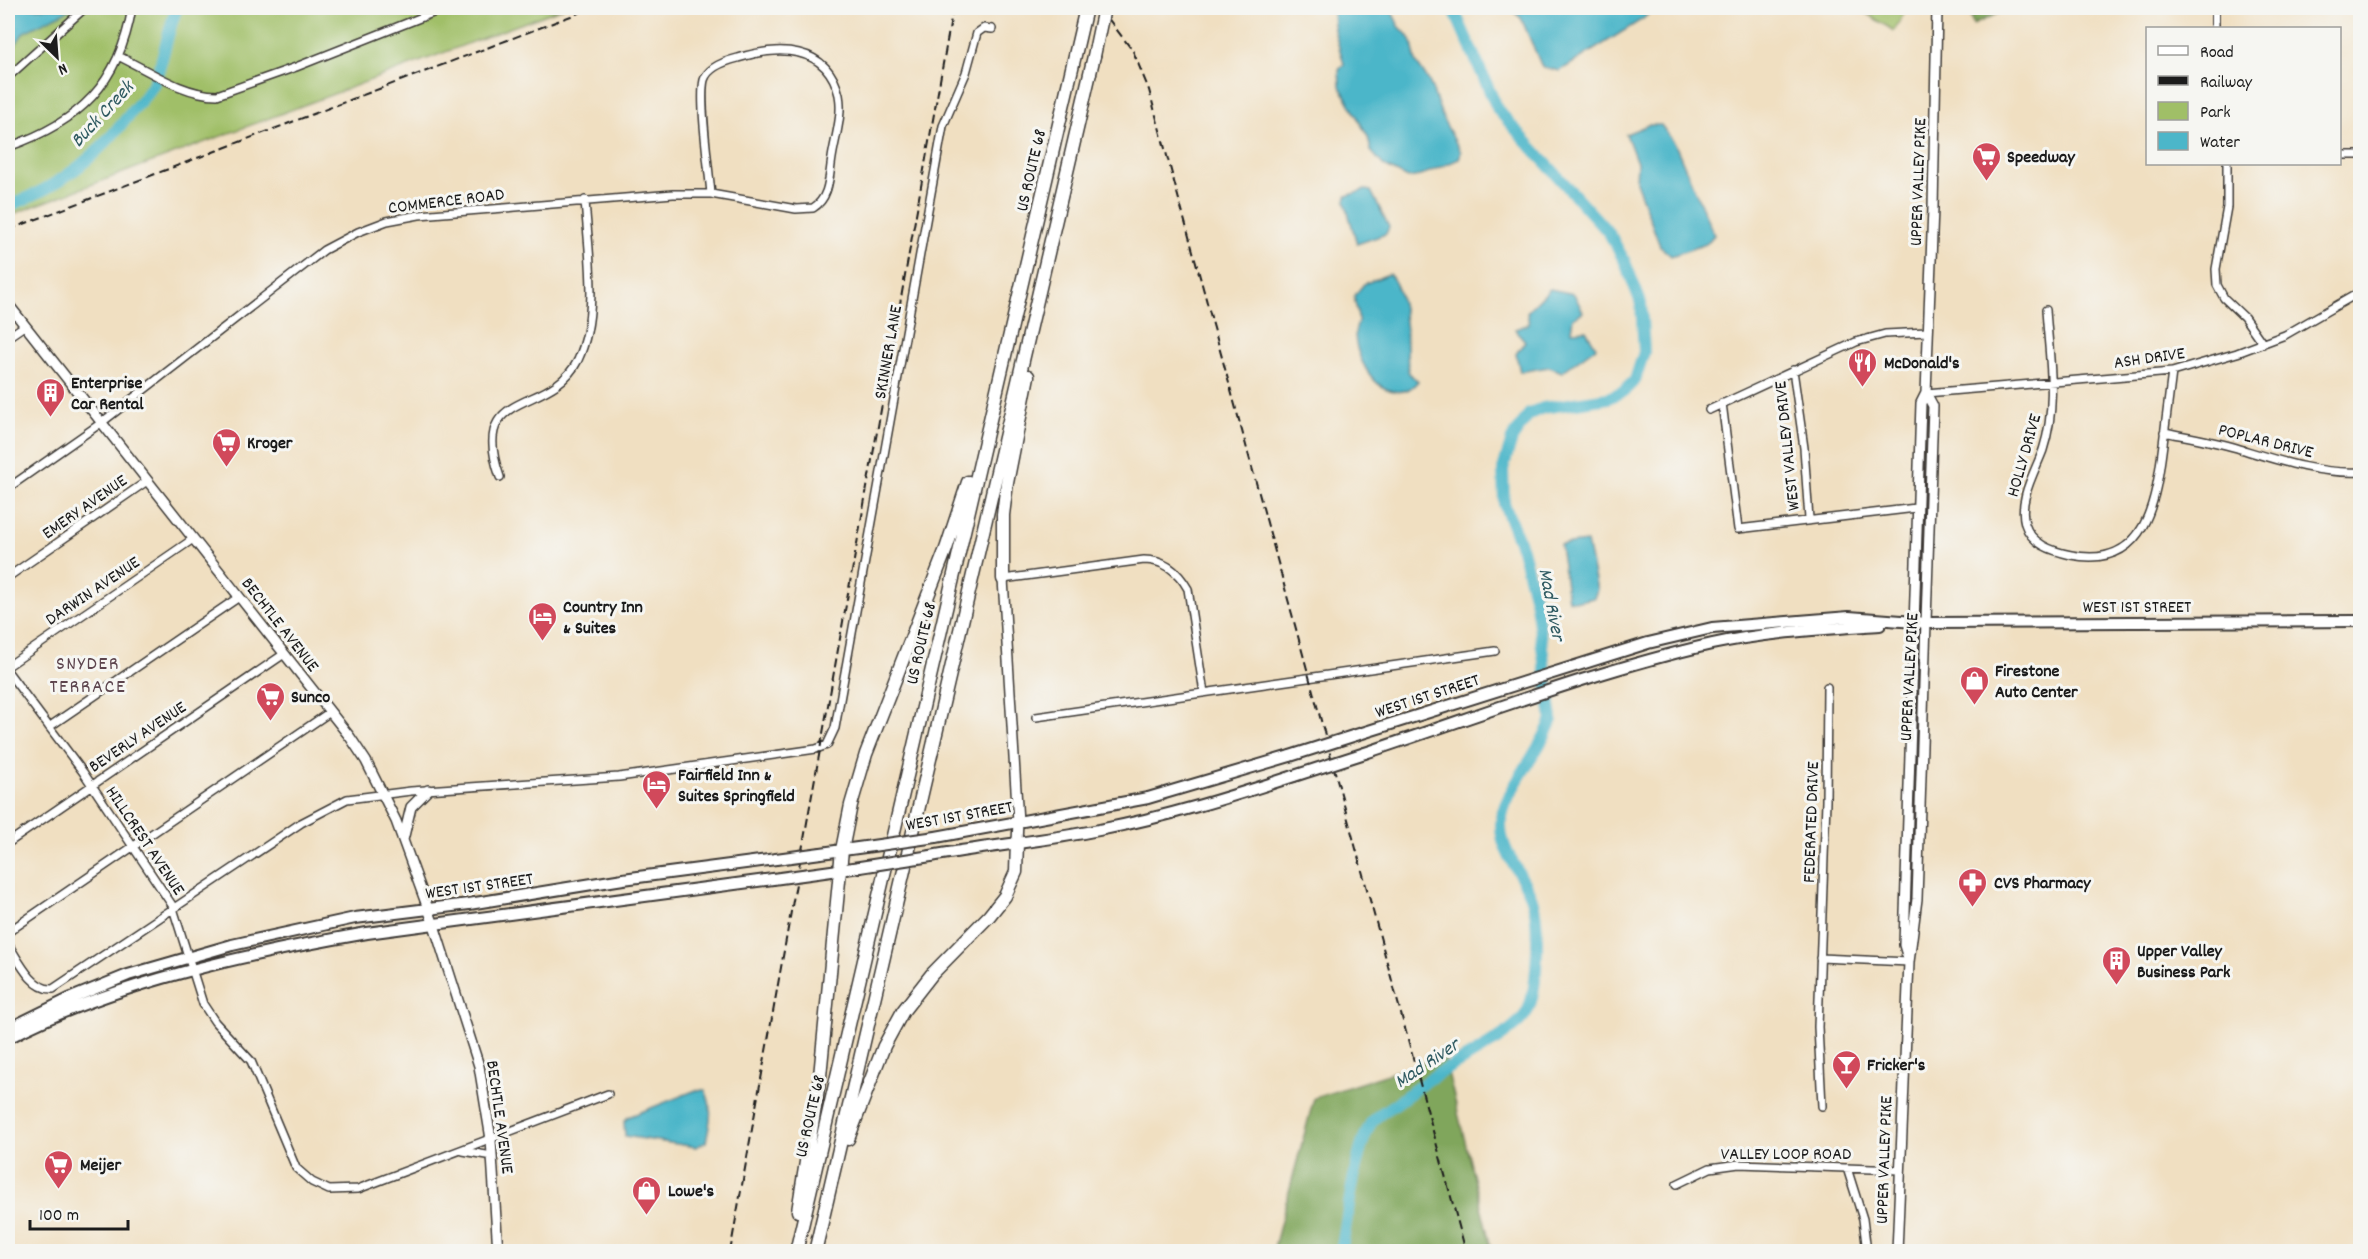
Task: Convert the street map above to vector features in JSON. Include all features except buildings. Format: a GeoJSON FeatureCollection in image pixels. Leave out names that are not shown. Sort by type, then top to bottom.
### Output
{"type":"FeatureCollection","features":[{"type":"Feature","properties":{"kind":"highway","name":"US ROUTE 68"},"geometry":{"type":"LineString","coordinates":[[796,1251],[1086,8]]}},
{"type":"Feature","properties":{"kind":"highway","name":"US ROUTE 68"},"geometry":{"type":"LineString","coordinates":[[815,1251],[1104,8]]}},
{"type":"Feature","properties":{"kind":"highway"},"geometry":{"type":"LineString","coordinates":[[1003,579],[1007,483],[1028,378],[1038,299]]}},
{"type":"Feature","properties":{"kind":"highway"},"geometry":{"type":"LineString","coordinates":[[791,1251],[819,1086],[842,850],[866,754],[946,549],[976,458],[987,433]]}},
{"type":"Feature","properties":{"kind":"highway"},"geometry":{"type":"LineString","coordinates":[[831,1185],[874,1070],[892,1029],[932,974],[989,916],[1005,896],[1016,872],[1017,842]]}},
{"type":"Feature","properties":{"kind":"main road","name":"WEST 1ST STREET"},"geometry":{"type":"LineString","coordinates":[[8,1029],[69,999],[189,956],[355,918],[936,837],[1148,798],[1290,756],[1568,667],[1648,643],[1712,628],[1849,617],[1928,623],[2361,621]]}},
{"type":"Feature","properties":{"kind":"main road","name":"WEST 1ST STREET"},"geometry":{"type":"LineString","coordinates":[[8,1038],[133,988],[301,945],[860,867],[1097,831],[1144,821],[1205,805],[1573,683],[1714,644],[1774,634],[1913,622]]}},
{"type":"Feature","properties":{"kind":"street"},"geometry":{"type":"LineString","coordinates":[[8,77],[85,8]]}},
{"type":"Feature","properties":{"kind":"street"},"geometry":{"type":"LineString","coordinates":[[8,147],[41,134],[78,112],[95,94],[118,56],[132,8]]}},
{"type":"Feature","properties":{"kind":"street"},"geometry":{"type":"LineString","coordinates":[[118,56],[165,79],[206,95],[217,95],[445,8]]}},
{"type":"Feature","properties":{"kind":"street","name":"UPPER VALLEY PIKE"},"geometry":{"type":"LineString","coordinates":[[1909,962],[1904,945],[1916,508],[1922,403],[1926,393],[1937,8]]}},
{"type":"Feature","properties":{"kind":"street"},"geometry":{"type":"LineString","coordinates":[[2215,8],[2215,27]]}},
{"type":"Feature","properties":{"kind":"street","name":"SKINNER LANE"},"geometry":{"type":"LineString","coordinates":[[428,790],[619,777],[816,749],[827,744],[833,736],[943,126],[962,84],[977,33],[984,28],[992,29]]}},
{"type":"Feature","properties":{"kind":"street","name":"COMMERCE ROAD"},"geometry":{"type":"LineString","coordinates":[[8,488],[101,423],[324,250],[358,232],[387,221],[419,215],[674,194],[711,194],[807,209],[818,204],[825,195],[839,119],[840,98],[828,73],[813,58],[798,52],[779,50],[751,54],[718,66],[707,74],[704,82],[704,100],[711,194]]}},
{"type":"Feature","properties":{"kind":"street"},"geometry":{"type":"LineString","coordinates":[[2341,155],[2361,155]]}},
{"type":"Feature","properties":{"kind":"street"},"geometry":{"type":"LineString","coordinates":[[2227,165],[2227,207],[2216,269],[2217,285],[2224,298],[2244,317],[2263,344]]}},
{"type":"Feature","properties":{"kind":"street"},"geometry":{"type":"LineString","coordinates":[[500,477],[494,458],[492,438],[502,415],[514,405],[553,388],[571,371],[580,354],[589,306],[585,200]]}},
{"type":"Feature","properties":{"kind":"street","name":"ASH DRIVE"},"geometry":{"type":"LineString","coordinates":[[1926,393],[2172,372],[2263,344],[2309,324],[2361,292]]}},
{"type":"Feature","properties":{"kind":"street","name":"BECHTLE AVENUE"},"geometry":{"type":"LineString","coordinates":[[8,304],[330,712],[366,761],[384,793],[434,925],[479,1066],[491,1139],[498,1251]]}},
{"type":"Feature","properties":{"kind":"street","name":"HOLLY DRIVE"},"geometry":{"type":"LineString","coordinates":[[2046,310],[2051,384],[2049,430],[2025,499],[2023,514],[2030,535],[2053,550],[2078,556],[2099,556],[2119,550],[2132,542],[2144,526],[2151,510],[2172,372]]}},
{"type":"Feature","properties":{"kind":"street"},"geometry":{"type":"LineString","coordinates":[[8,337],[24,326]]}},
{"type":"Feature","properties":{"kind":"street"},"geometry":{"type":"LineString","coordinates":[[1709,410],[1793,370],[1872,337],[1928,332]]}},
{"type":"Feature","properties":{"kind":"street","name":"WEST VALLEY DRIVE"},"geometry":{"type":"LineString","coordinates":[[1793,370],[1804,448],[1809,519],[1916,508]]}},
{"type":"Feature","properties":{"kind":"street","name":"UPPER VALLEY PIKE"},"geometry":{"type":"LineString","coordinates":[[1897,1251],[1909,962],[1917,899],[1928,623],[1933,406],[1926,393]]}},
{"type":"Feature","properties":{"kind":"street"},"geometry":{"type":"LineString","coordinates":[[1722,403],[1738,529],[1809,519]]}},
{"type":"Feature","properties":{"kind":"street","name":"POPLAR DRIVE"},"geometry":{"type":"LineString","coordinates":[[2164,432],[2224,445],[2287,464],[2337,472],[2361,472]]}},
{"type":"Feature","properties":{"kind":"street","name":"EMERY AVENUE"},"geometry":{"type":"LineString","coordinates":[[8,577],[147,481]]}},
{"type":"Feature","properties":{"kind":"street"},"geometry":{"type":"LineString","coordinates":[[1916,508],[1922,512],[1926,520],[1925,558],[1929,563]]}},
{"type":"Feature","properties":{"kind":"street","name":"DARWIN AVENUE"},"geometry":{"type":"LineString","coordinates":[[8,666],[193,539]]}},
{"type":"Feature","properties":{"kind":"street"},"geometry":{"type":"LineString","coordinates":[[1017,842],[1018,822],[1003,579],[1144,560],[1165,564],[1179,574],[1188,589],[1204,693]]}},
{"type":"Feature","properties":{"kind":"street"},"geometry":{"type":"LineString","coordinates":[[49,727],[238,597]]}},
{"type":"Feature","properties":{"kind":"street","name":"WEST 1ST STREET"},"geometry":{"type":"LineString","coordinates":[[1036,717],[1495,651]]}},
{"type":"Feature","properties":{"kind":"street","name":"BEVERLY AVENUE"},"geometry":{"type":"LineString","coordinates":[[8,843],[284,654]]}},
{"type":"Feature","properties":{"kind":"street","name":"HILLCREST AVENUE"},"geometry":{"type":"LineString","coordinates":[[8,672],[92,786],[174,910],[208,1013],[251,1061],[291,1160],[312,1182],[328,1190],[358,1189],[608,1094]]}},
{"type":"Feature","properties":{"kind":"street","name":"FEDERATED DRIVE"},"geometry":{"type":"LineString","coordinates":[[1822,1106],[1818,1027],[1826,801],[1827,687]]}},
{"type":"Feature","properties":{"kind":"street"},"geometry":{"type":"LineString","coordinates":[[8,932],[330,712]]}},
{"type":"Feature","properties":{"kind":"street"},"geometry":{"type":"LineString","coordinates":[[8,944],[33,980],[45,989],[61,985],[323,810],[347,799],[384,793],[428,790]]}},
{"type":"Feature","properties":{"kind":"street"},"geometry":{"type":"LineString","coordinates":[[403,840],[411,807],[428,790]]}},
{"type":"Feature","properties":{"kind":"street"},"geometry":{"type":"LineString","coordinates":[[1820,958],[1909,962]]}},
{"type":"Feature","properties":{"kind":"street"},"geometry":{"type":"LineString","coordinates":[[460,1150],[492,1156]]}},
{"type":"Feature","properties":{"kind":"street","name":"VALLEY LOOP ROAD"},"geometry":{"type":"LineString","coordinates":[[1677,1184],[1710,1168],[1738,1164],[1899,1170]]}},
{"type":"Feature","properties":{"kind":"street"},"geometry":{"type":"LineString","coordinates":[[1847,1168],[1863,1219],[1867,1251]]}},
{"type":"Feature","properties":{"kind":"street"},"geometry":{"type":"LineString","coordinates":[[2355,1251],[2361,1250]]}},
{"type":"Feature","properties":{"kind":"green space"},"geometry":{"type":"Polygon","coordinates":[[[8,8],[563,8],[8,216],[8,8]]]}},
{"type":"Feature","properties":{"kind":"green space"},"geometry":{"type":"Polygon","coordinates":[[[1858,8],[1907,8],[1894,31],[1858,8]]]}},
{"type":"Feature","properties":{"kind":"green space"},"geometry":{"type":"Polygon","coordinates":[[[1968,8],[2000,8],[1999,13],[1973,25],[1968,8]]]}},
{"type":"Feature","properties":{"kind":"green space"},"geometry":{"type":"Polygon","coordinates":[[[1444,1056],[1492,1251],[1273,1251],[1314,1098],[1444,1056]]]}},
{"type":"Feature","properties":{"kind":"water"},"geometry":{"type":"Polygon","coordinates":[[[8,8],[73,8],[24,32],[8,56],[8,8]]]}},
{"type":"Feature","properties":{"kind":"water"},"geometry":{"type":"Polygon","coordinates":[[[1333,8],[1390,8],[1399,26],[1411,39],[1416,62],[1429,81],[1444,121],[1461,152],[1459,159],[1420,176],[1408,178],[1384,166],[1371,151],[1368,137],[1340,86],[1339,70],[1344,64],[1334,30],[1333,8]]]}},
{"type":"Feature","properties":{"kind":"water"},"geometry":{"type":"Polygon","coordinates":[[[1509,8],[1655,8],[1643,19],[1560,71],[1542,67],[1521,18],[1509,8]]]}},
{"type":"Feature","properties":{"kind":"water"},"geometry":{"type":"Polygon","coordinates":[[[1648,125],[1661,125],[1675,144],[1714,235],[1706,244],[1671,256],[1660,246],[1636,182],[1637,163],[1626,134],[1648,125]]]}},
{"type":"Feature","properties":{"kind":"water"},"geometry":{"type":"Polygon","coordinates":[[[1365,190],[1371,191],[1389,227],[1386,234],[1357,244],[1345,202],[1346,196],[1365,190]]]}},
{"type":"Feature","properties":{"kind":"water"},"geometry":{"type":"Polygon","coordinates":[[[1389,274],[1395,282],[1403,306],[1408,373],[1418,381],[1404,391],[1386,389],[1378,384],[1361,360],[1356,341],[1358,314],[1354,296],[1364,284],[1389,274]]]}},
{"type":"Feature","properties":{"kind":"water"},"geometry":{"type":"Polygon","coordinates":[[[1550,289],[1574,294],[1583,312],[1573,318],[1571,331],[1586,330],[1596,347],[1562,372],[1549,367],[1520,372],[1516,354],[1525,341],[1515,329],[1529,324],[1527,312],[1550,289]]]}},
{"type":"Feature","properties":{"kind":"water"},"geometry":{"type":"Polygon","coordinates":[[[1587,542],[1597,590],[1594,598],[1568,600],[1560,545],[1587,542]]]}},
{"type":"Feature","properties":{"kind":"water"},"geometry":{"type":"Polygon","coordinates":[[[696,1090],[705,1090],[710,1103],[710,1122],[706,1142],[696,1147],[625,1136],[624,1122],[628,1117],[696,1090]]]}},
{"type":"Feature","properties":{"kind":"waterway","name":"Buck Creek"},"geometry":{"type":"LineString","coordinates":[[8,206],[62,179],[93,155],[121,126],[154,83],[177,8]]}},
{"type":"Feature","properties":{"kind":"waterway","name":"Mad River"},"geometry":{"type":"LineString","coordinates":[[1341,1252],[1360,1151],[1373,1120],[1428,1080],[1498,1039],[1511,1029],[1528,1010],[1536,969],[1536,919],[1530,894],[1504,843],[1501,824],[1507,800],[1547,732],[1552,719],[1536,604],[1522,549],[1504,504],[1503,469],[1512,439],[1529,414],[1543,408],[1608,398],[1624,391],[1635,380],[1644,352],[1641,303],[1625,262],[1609,233],[1498,110],[1453,8]]}},
{"type":"Feature","properties":{"kind":"railway"},"geometry":{"type":"LineString","coordinates":[[8,230],[592,8]]}},
{"type":"Feature","properties":{"kind":"railway"},"geometry":{"type":"LineString","coordinates":[[730,1252],[953,8]]}},
{"type":"Feature","properties":{"kind":"railway"},"geometry":{"type":"LineString","coordinates":[[1100,8],[1133,51],[1149,90],[1466,1252]]}},
{"type":"Feature","properties":{"kind":"place","name":"Speedway"},"geometry":{"type":"Point","coordinates":[1986,182]}},
{"type":"Feature","properties":{"kind":"place","name":"McDonald's"},"geometry":{"type":"Point","coordinates":[1863,388]}},
{"type":"Feature","properties":{"kind":"place","name":"Enterprise Car Rental"},"geometry":{"type":"Point","coordinates":[50,418]}},
{"type":"Feature","properties":{"kind":"place","name":"Kroger"},"geometry":{"type":"Point","coordinates":[226,468]}},
{"type":"Feature","properties":{"kind":"place","name":"Country Inn & Suites"},"geometry":{"type":"Point","coordinates":[542,642]}},
{"type":"Feature","properties":{"kind":"place","name":"Firestone Auto Center"},"geometry":{"type":"Point","coordinates":[1974,706]}},
{"type":"Feature","properties":{"kind":"place","name":"Sunco"},"geometry":{"type":"Point","coordinates":[270,722]}},
{"type":"Feature","properties":{"kind":"place","name":"Fairfield Inn & Suites Springfield"},"geometry":{"type":"Point","coordinates":[657,810]}},
{"type":"Feature","properties":{"kind":"place","name":"CVS Pharmacy"},"geometry":{"type":"Point","coordinates":[1973,908]}},
{"type":"Feature","properties":{"kind":"place","name":"Upper Valley Business Park"},"geometry":{"type":"Point","coordinates":[2116,986]}},
{"type":"Feature","properties":{"kind":"place","name":"Fricker's"},"geometry":{"type":"Point","coordinates":[1846,1090]}},
{"type":"Feature","properties":{"kind":"place","name":"Meijer"},"geometry":{"type":"Point","coordinates":[59,1190]}},
{"type":"Feature","properties":{"kind":"place","name":"Lowe's"},"geometry":{"type":"Point","coordinates":[647,1216]}},
{"type":"Feature","properties":{"kind":"district","name":"SNYDER TERRACE"},"geometry":{"type":"Point","coordinates":[88,674]}}]}
